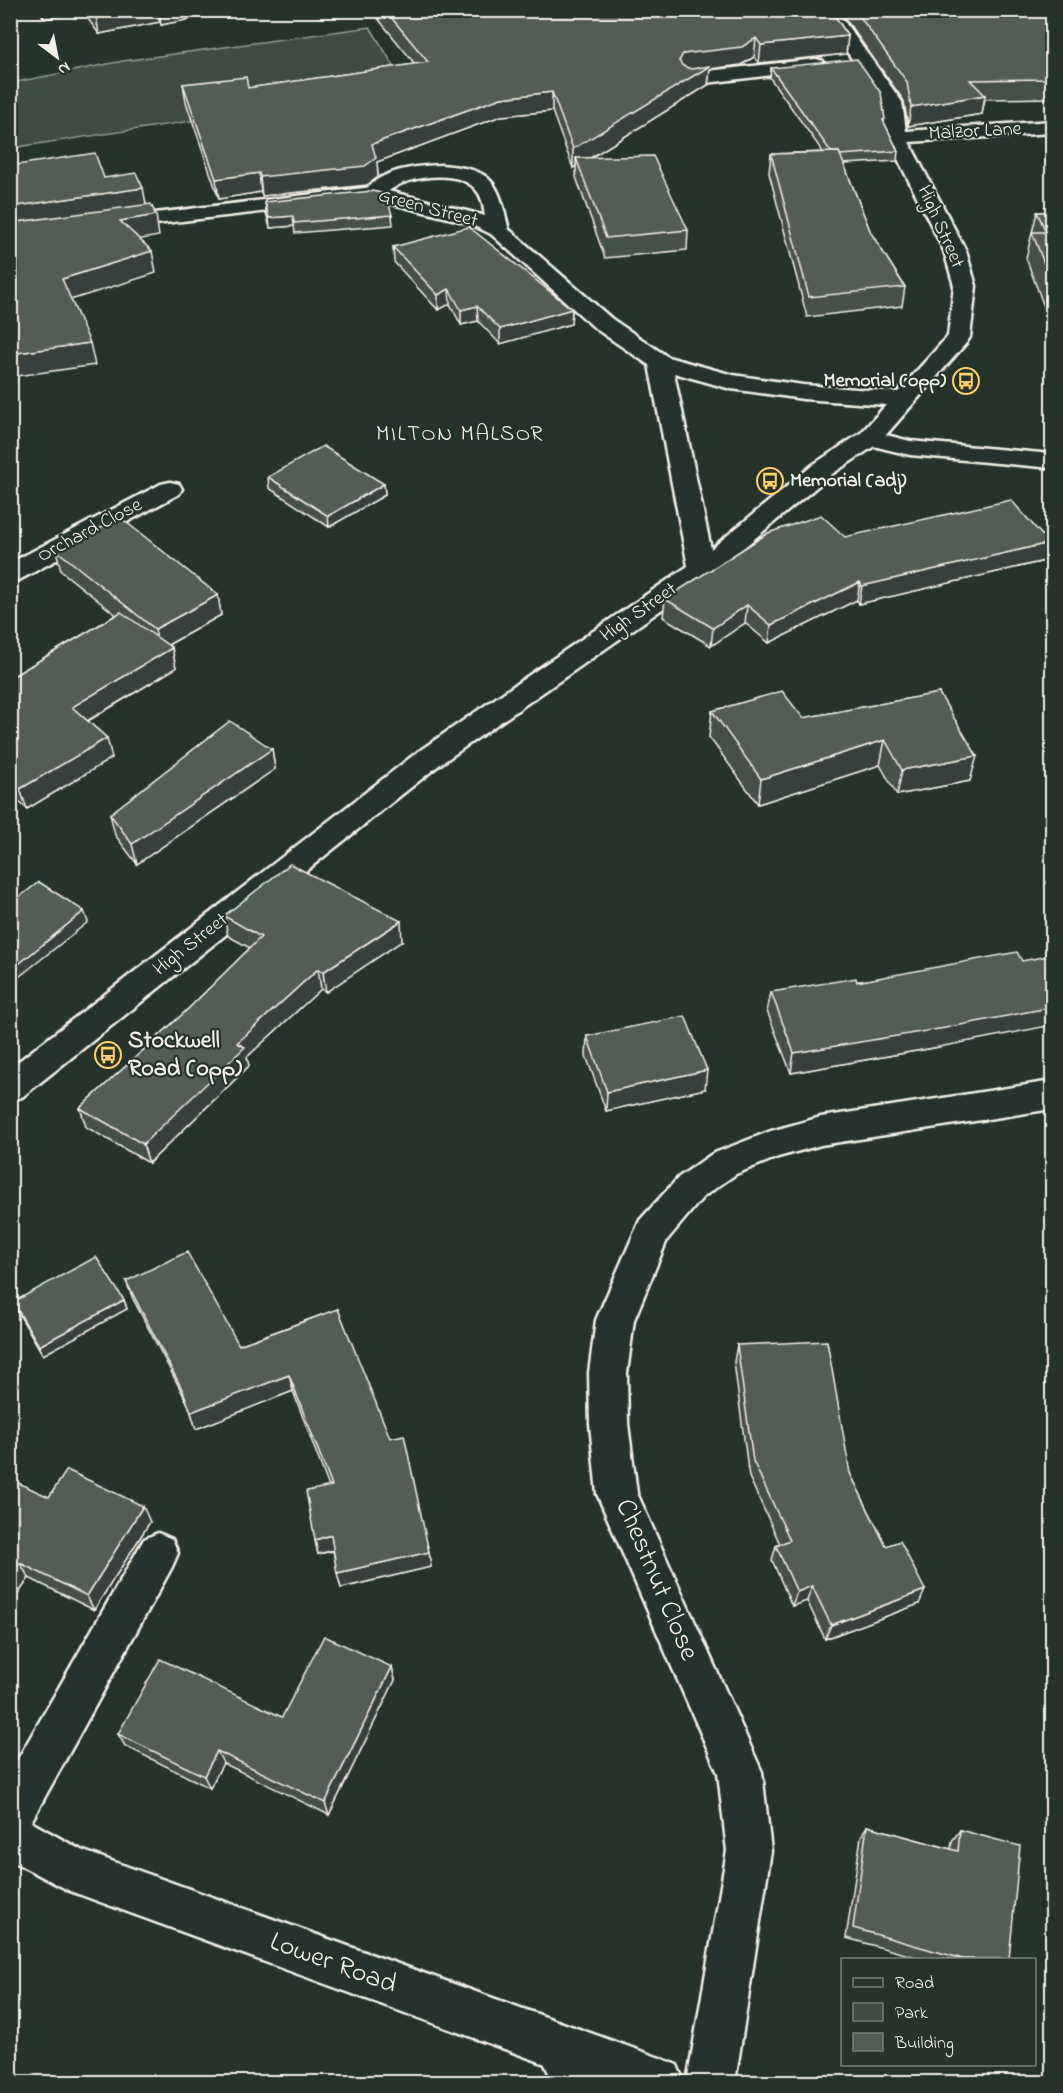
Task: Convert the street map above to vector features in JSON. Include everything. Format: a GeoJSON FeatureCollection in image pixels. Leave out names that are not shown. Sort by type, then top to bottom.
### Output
{"type":"FeatureCollection","features":[{"type":"Feature","properties":{"kind":"street","name":"High Street"},"geometry":{"type":"LineString","coordinates":[[10,1087],[429,758],[702,569],[823,470],[870,438],[959,337],[965,286],[955,250],[897,137],[892,102],[860,60],[827,10]]}},
{"type":"Feature","properties":{"kind":"street"},"geometry":{"type":"LineString","coordinates":[[689,79],[860,60]]}},
{"type":"Feature","properties":{"kind":"street","name":"Malzor Lane"},"geometry":{"type":"LineString","coordinates":[[897,137],[1053,127]]}},
{"type":"Feature","properties":{"kind":"street"},"geometry":{"type":"LineString","coordinates":[[373,193],[388,182],[416,174],[449,171],[464,173],[474,177],[489,190],[498,230]]}},
{"type":"Feature","properties":{"kind":"street","name":"Green Street"},"geometry":{"type":"LineString","coordinates":[[91,226],[195,211],[373,193],[475,219],[498,230],[604,324],[660,362],[731,382],[803,392],[903,399]]}},
{"type":"Feature","properties":{"kind":"street"},"geometry":{"type":"LineString","coordinates":[[660,362],[702,569]]}},
{"type":"Feature","properties":{"kind":"street"},"geometry":{"type":"LineString","coordinates":[[870,438],[910,448],[1053,461]]}},
{"type":"Feature","properties":{"kind":"street","name":"Orchard Close"},"geometry":{"type":"LineString","coordinates":[[10,574],[170,489]]}},
{"type":"Feature","properties":{"kind":"street","name":"Chestnut Close"},"geometry":{"type":"LineString","coordinates":[[711,2082],[749,1851],[740,1772],[617,1494],[609,1424],[608,1373],[615,1320],[653,1231],[691,1187],[724,1164],[771,1145],[821,1131],[1053,1095]]}},
{"type":"Feature","properties":{"kind":"street"},"geometry":{"type":"LineString","coordinates":[[10,1817],[158,1553]]}},
{"type":"Feature","properties":{"kind":"street","name":"Lower Road"},"geometry":{"type":"LineString","coordinates":[[10,1835],[70,1868],[570,2064],[660,2082]]}},
{"type":"Feature","properties":{"kind":"green space"},"geometry":{"type":"Polygon","coordinates":[[[370,27],[403,81],[187,103],[192,121],[11,148],[11,83],[123,61],[370,27]]]}},
{"type":"Feature","properties":{"kind":"building"},"geometry":{"type":"Polygon","coordinates":[[[92,10],[121,10],[96,15],[92,10]]]}},
{"type":"Feature","properties":{"kind":"building"},"geometry":{"type":"Polygon","coordinates":[[[385,10],[831,10],[848,36],[761,45],[756,38],[742,47],[683,54],[679,61],[683,66],[691,69],[710,66],[573,149],[552,92],[501,98],[372,144],[376,158],[365,166],[260,177],[259,173],[216,179],[183,84],[246,77],[248,88],[428,62],[385,10]]]}},
{"type":"Feature","properties":{"kind":"building"},"geometry":{"type":"Polygon","coordinates":[[[855,10],[1053,10],[1053,79],[970,80],[985,95],[911,107],[907,82],[855,10]]]}},
{"type":"Feature","properties":{"kind":"building"},"geometry":{"type":"Polygon","coordinates":[[[857,59],[881,93],[885,119],[883,120],[898,151],[840,155],[839,152],[831,152],[771,68],[857,59]]]}},
{"type":"Feature","properties":{"kind":"building"},"geometry":{"type":"Polygon","coordinates":[[[10,138],[17,165],[95,153],[104,178],[136,173],[143,188],[10,207],[10,138]]]}},
{"type":"Feature","properties":{"kind":"building"},"geometry":{"type":"Polygon","coordinates":[[[839,152],[871,233],[905,287],[809,297],[771,154],[839,152]]]}},
{"type":"Feature","properties":{"kind":"building"},"geometry":{"type":"Polygon","coordinates":[[[653,156],[688,230],[606,238],[576,158],[653,156]]]}},
{"type":"Feature","properties":{"kind":"building"},"geometry":{"type":"Polygon","coordinates":[[[372,191],[386,194],[392,215],[294,223],[293,216],[269,218],[265,202],[372,191]]]}},
{"type":"Feature","properties":{"kind":"building"},"geometry":{"type":"Polygon","coordinates":[[[151,204],[156,215],[120,221],[152,251],[62,279],[90,343],[10,354],[10,223],[151,204]]]}},
{"type":"Feature","properties":{"kind":"building"},"geometry":{"type":"Polygon","coordinates":[[[1037,212],[1053,212],[1053,287],[1032,232],[1046,232],[1037,212]]]}},
{"type":"Feature","properties":{"kind":"building"},"geometry":{"type":"Polygon","coordinates":[[[469,227],[572,309],[500,329],[477,306],[461,310],[449,289],[438,295],[393,247],[469,227]]]}},
{"type":"Feature","properties":{"kind":"building"},"geometry":{"type":"Polygon","coordinates":[[[323,446],[384,484],[328,516],[268,477],[323,446]]]}},
{"type":"Feature","properties":{"kind":"building"},"geometry":{"type":"Polygon","coordinates":[[[1011,500],[1049,543],[862,586],[860,582],[771,625],[747,605],[713,628],[665,599],[768,533],[821,515],[845,537],[1011,500]]]}},
{"type":"Feature","properties":{"kind":"building"},"geometry":{"type":"Polygon","coordinates":[[[121,518],[218,595],[155,629],[56,550],[121,518]]]}},
{"type":"Feature","properties":{"kind":"building"},"geometry":{"type":"Polygon","coordinates":[[[121,612],[172,648],[72,707],[107,738],[20,789],[10,780],[10,678],[121,612]]]}},
{"type":"Feature","properties":{"kind":"building"},"geometry":{"type":"Polygon","coordinates":[[[782,691],[803,718],[939,693],[977,756],[902,770],[885,740],[761,779],[712,711],[782,691]]]}},
{"type":"Feature","properties":{"kind":"building"},"geometry":{"type":"Polygon","coordinates":[[[230,721],[272,749],[132,844],[110,814],[230,721]]]}},
{"type":"Feature","properties":{"kind":"building"},"geometry":{"type":"Polygon","coordinates":[[[290,864],[401,921],[323,972],[318,969],[237,1043],[245,1047],[143,1144],[80,1108],[186,1011],[261,937],[224,916],[290,864]]]}},
{"type":"Feature","properties":{"kind":"building"},"geometry":{"type":"Polygon","coordinates":[[[39,882],[84,911],[10,971],[10,904],[39,882]]]}},
{"type":"Feature","properties":{"kind":"building"},"geometry":{"type":"Polygon","coordinates":[[[1017,952],[1022,961],[1053,955],[1053,1007],[794,1053],[771,992],[856,978],[857,982],[1017,952]]]}},
{"type":"Feature","properties":{"kind":"building"},"geometry":{"type":"Polygon","coordinates":[[[685,1016],[707,1070],[607,1092],[587,1036],[685,1016]]]}},
{"type":"Feature","properties":{"kind":"building"},"geometry":{"type":"Polygon","coordinates":[[[187,1252],[239,1345],[338,1309],[390,1438],[404,1435],[429,1552],[337,1573],[331,1535],[315,1540],[306,1491],[332,1486],[289,1375],[191,1412],[183,1391],[126,1281],[187,1252]]]}},
{"type":"Feature","properties":{"kind":"building"},"geometry":{"type":"Polygon","coordinates":[[[96,1257],[124,1300],[39,1346],[13,1302],[96,1257]]]}},
{"type":"Feature","properties":{"kind":"building"},"geometry":{"type":"Polygon","coordinates":[[[827,1341],[850,1473],[886,1546],[900,1541],[925,1590],[831,1625],[812,1586],[797,1592],[776,1546],[790,1540],[753,1461],[737,1345],[827,1341]]]}},
{"type":"Feature","properties":{"kind":"building"},"geometry":{"type":"Polygon","coordinates":[[[67,1470],[143,1506],[87,1596],[20,1563],[10,1578],[10,1487],[14,1481],[49,1497],[67,1470]]]}},
{"type":"Feature","properties":{"kind":"building"},"geometry":{"type":"Polygon","coordinates":[[[324,1636],[392,1667],[325,1803],[217,1751],[204,1776],[118,1734],[160,1659],[282,1717],[324,1636]]]}},
{"type":"Feature","properties":{"kind":"building"},"geometry":{"type":"Polygon","coordinates":[[[867,1826],[958,1851],[960,1830],[1020,1846],[1009,1958],[959,1958],[853,1928],[867,1826]]]}},
{"type":"Feature","properties":{"kind":"place","name":"Memorial (opp)"},"geometry":{"type":"Point","coordinates":[966,381]}},
{"type":"Feature","properties":{"kind":"place","name":"Memorial (adj)"},"geometry":{"type":"Point","coordinates":[770,481]}},
{"type":"Feature","properties":{"kind":"place","name":"Stockwell Road (opp)"},"geometry":{"type":"Point","coordinates":[108,1055]}},
{"type":"Feature","properties":{"kind":"district","name":"MILTON MALSOR"},"geometry":{"type":"Point","coordinates":[460,435]}}]}
